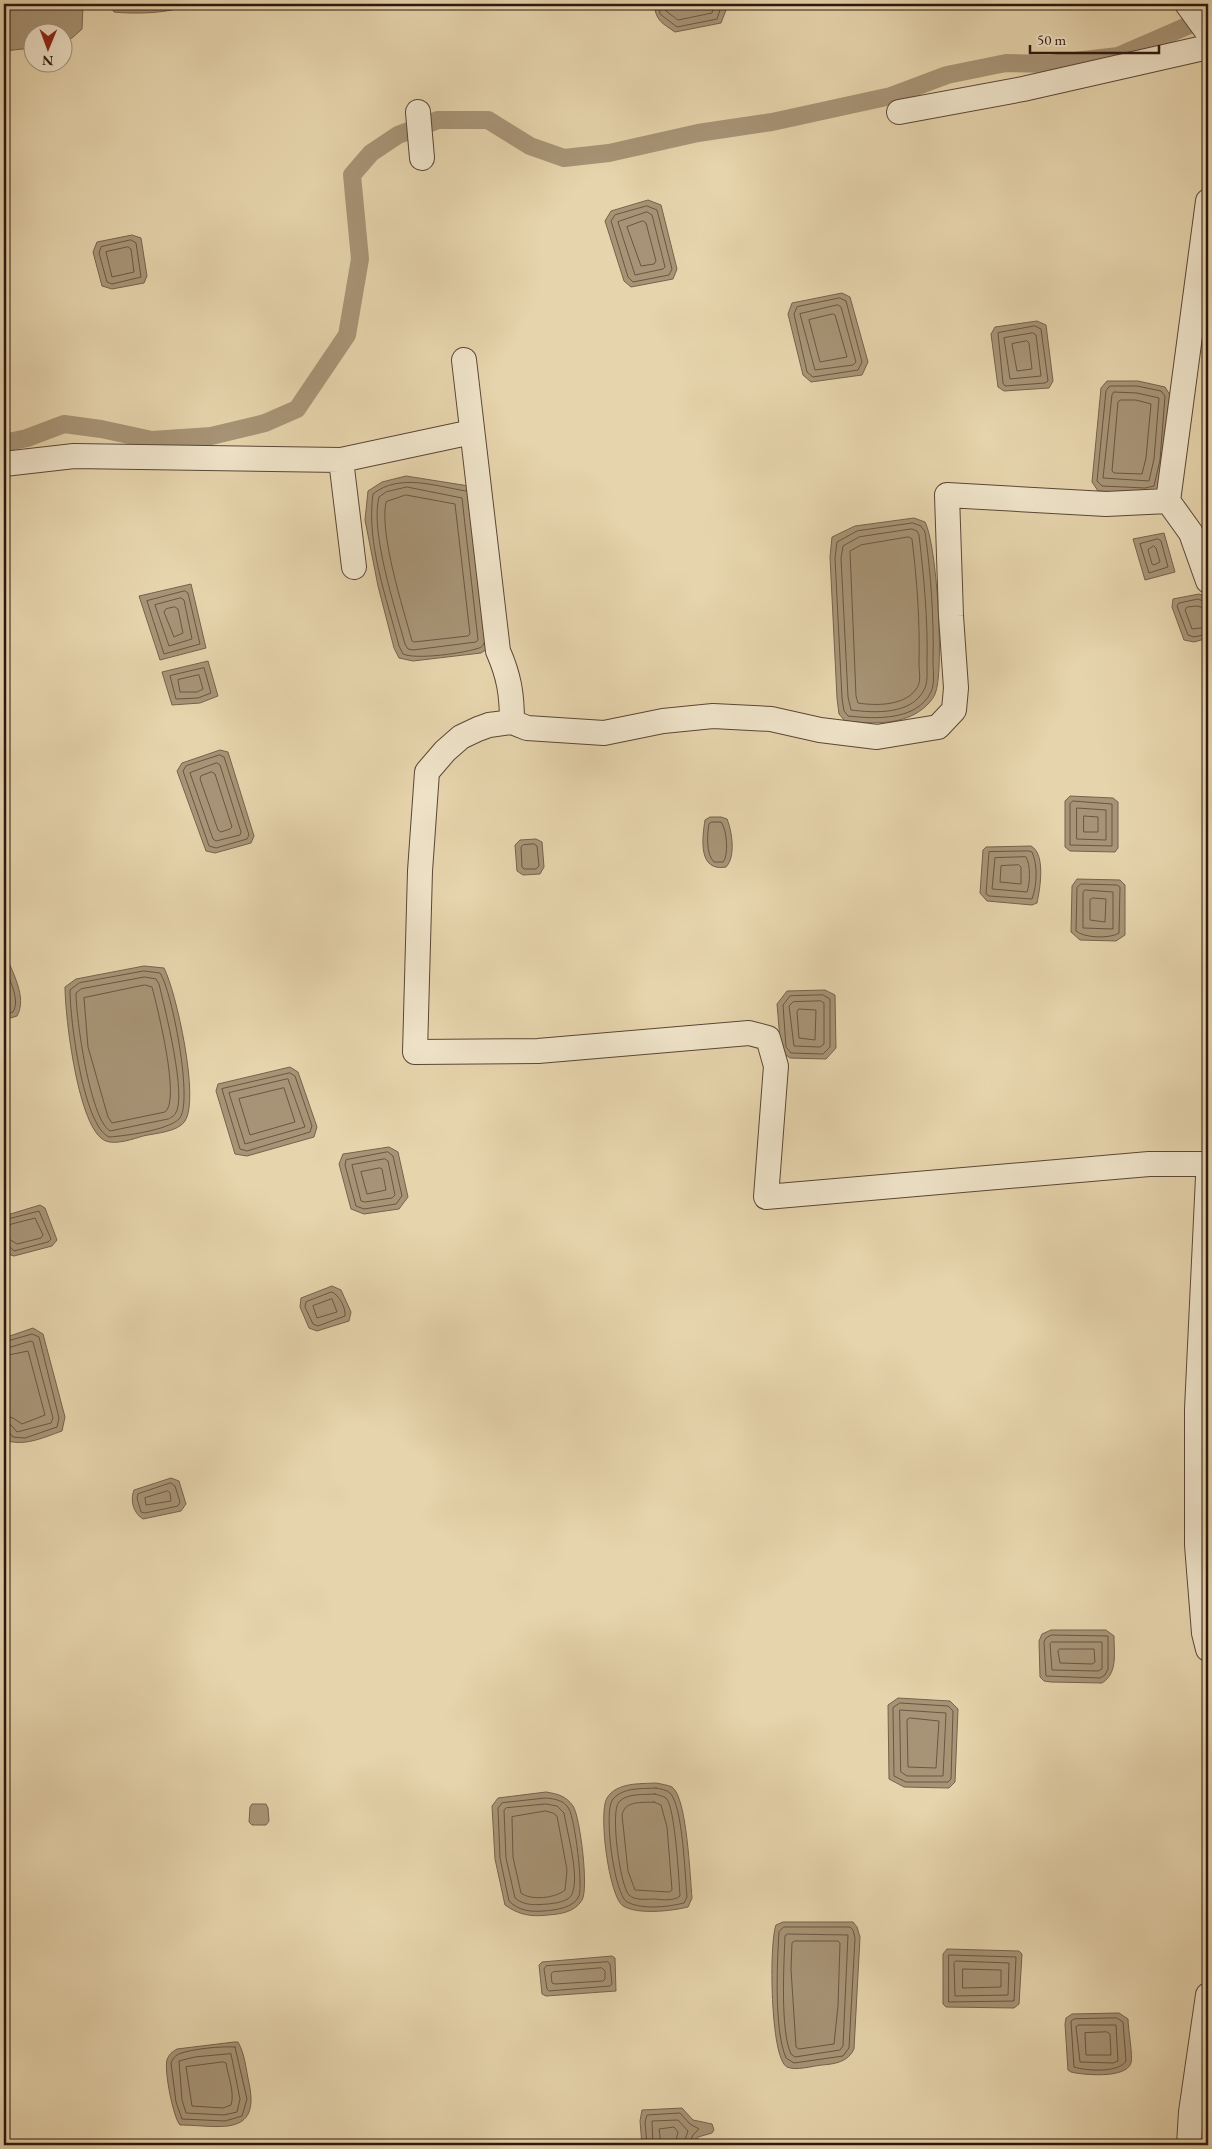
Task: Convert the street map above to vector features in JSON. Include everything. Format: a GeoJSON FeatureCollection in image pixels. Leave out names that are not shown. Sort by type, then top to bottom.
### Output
{"type":"FeatureCollection","features":[{"type":"Feature","properties":{"kind":"street"},"geometry":{"type":"LineString","coordinates":[[1189,6],[1208,33]]}},
{"type":"Feature","properties":{"kind":"street"},"geometry":{"type":"LineString","coordinates":[[900,112],[1023,89],[1208,47]]}},
{"type":"Feature","properties":{"kind":"street"},"geometry":{"type":"LineString","coordinates":[[418,112],[422,158]]}},
{"type":"Feature","properties":{"kind":"street"},"geometry":{"type":"LineString","coordinates":[[1208,201],[1168,501],[1191,532],[1208,581]]}},
{"type":"Feature","properties":{"kind":"street"},"geometry":{"type":"LineString","coordinates":[[464,360],[498,651],[508,674],[512,722]]}},
{"type":"Feature","properties":{"kind":"street"},"geometry":{"type":"LineString","coordinates":[[4,464],[74,456],[341,460],[472,432]]}},
{"type":"Feature","properties":{"kind":"street"},"geometry":{"type":"LineString","coordinates":[[341,460],[354,568]]}},
{"type":"Feature","properties":{"kind":"street"},"geometry":{"type":"LineString","coordinates":[[1168,501],[1106,504],[947,495],[951,616],[956,688],[954,710],[938,727],[877,737],[820,730],[771,719],[713,716],[663,721],[604,733],[527,728],[512,722],[489,725],[461,737],[444,750],[427,772],[420,871],[415,1052],[538,1051],[749,1033],[768,1038],[776,1066],[766,1197],[1149,1164],[1208,1164]]}},
{"type":"Feature","properties":{"kind":"street"},"geometry":{"type":"LineString","coordinates":[[1208,1177],[1203,1410],[1197,1545],[1204,1633],[1208,1649]]}},
{"type":"Feature","properties":{"kind":"street"},"geometry":{"type":"LineString","coordinates":[[1189,2145],[1191,2112],[1208,1996]]}},
{"type":"Feature","properties":{"kind":"water"},"geometry":{"type":"Polygon","coordinates":[[[4,4],[83,4],[82,29],[72,38],[72,22],[22,22],[22,49],[4,51],[4,4]]]}},
{"type":"Feature","properties":{"kind":"water"},"geometry":{"type":"Polygon","coordinates":[[[110,4],[188,4],[173,10],[131,13],[114,12],[110,4]]]}},
{"type":"Feature","properties":{"kind":"water"},"geometry":{"type":"Polygon","coordinates":[[[654,4],[724,4],[726,10],[721,23],[675,32],[660,21],[654,4]]]}},
{"type":"Feature","properties":{"kind":"water"},"geometry":{"type":"Polygon","coordinates":[[[648,200],[661,205],[677,269],[673,279],[631,287],[624,281],[605,221],[611,211],[648,200]]]}},
{"type":"Feature","properties":{"kind":"water"},"geometry":{"type":"Polygon","coordinates":[[[132,235],[141,238],[147,276],[144,283],[112,289],[102,286],[93,252],[97,242],[132,235]]]}},
{"type":"Feature","properties":{"kind":"water"},"geometry":{"type":"Polygon","coordinates":[[[842,293],[850,297],[868,362],[862,375],[811,382],[803,375],[788,314],[792,303],[842,293]]]}},
{"type":"Feature","properties":{"kind":"water"},"geometry":{"type":"Polygon","coordinates":[[[1037,321],[1046,325],[1053,381],[1049,388],[1004,391],[998,387],[991,334],[995,327],[1037,321]]]}},
{"type":"Feature","properties":{"kind":"water"},"geometry":{"type":"Polygon","coordinates":[[[1107,381],[1138,381],[1165,387],[1170,395],[1160,490],[1146,493],[1098,491],[1092,482],[1101,388],[1107,381]]]}},
{"type":"Feature","properties":{"kind":"water"},"geometry":{"type":"Polygon","coordinates":[[[406,476],[469,486],[487,649],[481,653],[413,661],[399,658],[394,648],[378,586],[365,520],[368,491],[382,482],[406,476]]]}},
{"type":"Feature","properties":{"kind":"water"},"geometry":{"type":"Polygon","coordinates":[[[914,518],[925,522],[933,554],[936,579],[939,657],[934,697],[920,711],[900,720],[878,723],[845,721],[839,714],[837,698],[830,557],[832,537],[855,526],[914,518]]]}},
{"type":"Feature","properties":{"kind":"water"},"geometry":{"type":"Polygon","coordinates":[[[1164,533],[1175,572],[1145,580],[1133,539],[1164,533]]]}},
{"type":"Feature","properties":{"kind":"water"},"geometry":{"type":"Polygon","coordinates":[[[191,584],[206,648],[160,660],[139,596],[191,584]]]}},
{"type":"Feature","properties":{"kind":"water"},"geometry":{"type":"Polygon","coordinates":[[[1199,594],[1205,596],[1208,602],[1208,638],[1194,642],[1184,640],[1172,607],[1173,599],[1199,594]]]}},
{"type":"Feature","properties":{"kind":"water"},"geometry":{"type":"Polygon","coordinates":[[[208,661],[218,696],[200,703],[172,705],[162,672],[208,661]]]}},
{"type":"Feature","properties":{"kind":"water"},"geometry":{"type":"Polygon","coordinates":[[[220,750],[228,752],[254,836],[251,843],[215,853],[206,851],[177,771],[182,763],[220,750]]]}},
{"type":"Feature","properties":{"kind":"water"},"geometry":{"type":"Polygon","coordinates":[[[1070,796],[1113,798],[1118,802],[1118,848],[1115,852],[1070,851],[1065,847],[1065,801],[1070,796]]]}},
{"type":"Feature","properties":{"kind":"water"},"geometry":{"type":"Polygon","coordinates":[[[710,817],[727,819],[729,824],[732,837],[732,851],[726,867],[717,867],[710,864],[706,859],[703,836],[705,820],[710,817]]]}},
{"type":"Feature","properties":{"kind":"water"},"geometry":{"type":"Polygon","coordinates":[[[536,839],[542,842],[544,867],[540,874],[523,875],[517,871],[515,845],[520,840],[536,839]]]}},
{"type":"Feature","properties":{"kind":"water"},"geometry":{"type":"Polygon","coordinates":[[[1031,846],[1039,856],[1041,872],[1037,903],[1032,905],[987,901],[980,893],[983,850],[986,847],[1031,846]]]}},
{"type":"Feature","properties":{"kind":"water"},"geometry":{"type":"Polygon","coordinates":[[[1077,879],[1120,880],[1125,885],[1125,935],[1116,941],[1080,940],[1071,932],[1072,886],[1077,879]]]}},
{"type":"Feature","properties":{"kind":"water"},"geometry":{"type":"Polygon","coordinates":[[[4,951],[20,992],[21,1000],[17,1016],[4,1020],[4,951]]]}},
{"type":"Feature","properties":{"kind":"water"},"geometry":{"type":"Polygon","coordinates":[[[144,966],[164,968],[169,980],[185,1045],[190,1091],[189,1109],[185,1121],[177,1128],[124,1141],[110,1142],[96,1133],[88,1117],[81,1095],[67,1021],[65,987],[76,979],[144,966]]]}},
{"type":"Feature","properties":{"kind":"water"},"geometry":{"type":"Polygon","coordinates":[[[825,990],[835,995],[836,1048],[826,1059],[790,1058],[781,1051],[777,1004],[787,991],[825,990]]]}},
{"type":"Feature","properties":{"kind":"water"},"geometry":{"type":"Polygon","coordinates":[[[290,1067],[298,1072],[317,1127],[314,1137],[247,1156],[235,1154],[216,1091],[218,1084],[290,1067]]]}},
{"type":"Feature","properties":{"kind":"water"},"geometry":{"type":"Polygon","coordinates":[[[389,1147],[398,1152],[408,1197],[399,1209],[364,1214],[351,1209],[339,1164],[343,1154],[389,1147]]]}},
{"type":"Feature","properties":{"kind":"water"},"geometry":{"type":"Polygon","coordinates":[[[40,1205],[45,1208],[57,1240],[52,1246],[14,1256],[7,1254],[4,1242],[4,1216],[40,1205]]]}},
{"type":"Feature","properties":{"kind":"water"},"geometry":{"type":"Polygon","coordinates":[[[332,1286],[341,1290],[351,1312],[349,1321],[317,1331],[309,1328],[300,1307],[301,1298],[332,1286]]]}},
{"type":"Feature","properties":{"kind":"water"},"geometry":{"type":"Polygon","coordinates":[[[33,1328],[43,1334],[65,1417],[62,1431],[29,1442],[8,1441],[4,1429],[4,1338],[33,1328]]]}},
{"type":"Feature","properties":{"kind":"water"},"geometry":{"type":"Polygon","coordinates":[[[171,1478],[179,1481],[186,1504],[181,1511],[143,1519],[133,1506],[134,1490],[171,1478]]]}},
{"type":"Feature","properties":{"kind":"water"},"geometry":{"type":"Polygon","coordinates":[[[1051,1630],[1106,1630],[1114,1636],[1114,1662],[1111,1674],[1107,1679],[1102,1683],[1044,1681],[1040,1677],[1039,1641],[1042,1634],[1051,1630]]]}},
{"type":"Feature","properties":{"kind":"water"},"geometry":{"type":"Polygon","coordinates":[[[898,1698],[950,1701],[958,1709],[955,1782],[949,1788],[904,1787],[889,1779],[888,1705],[898,1698]]]}},
{"type":"Feature","properties":{"kind":"water"},"geometry":{"type":"Polygon","coordinates":[[[656,1783],[672,1787],[677,1794],[681,1806],[687,1838],[692,1898],[688,1907],[664,1911],[638,1911],[623,1906],[613,1887],[604,1836],[605,1806],[607,1798],[611,1793],[623,1786],[656,1783]]]}},
{"type":"Feature","properties":{"kind":"water"},"geometry":{"type":"Polygon","coordinates":[[[546,1792],[565,1798],[576,1812],[583,1853],[585,1882],[582,1900],[576,1907],[567,1912],[542,1916],[520,1913],[505,1905],[495,1859],[492,1806],[498,1798],[546,1792]]]}},
{"type":"Feature","properties":{"kind":"water"},"geometry":{"type":"Polygon","coordinates":[[[252,1804],[266,1804],[269,1821],[266,1825],[252,1825],[249,1822],[252,1804]]]}},
{"type":"Feature","properties":{"kind":"water"},"geometry":{"type":"Polygon","coordinates":[[[783,1922],[853,1922],[857,1927],[860,1937],[854,2049],[841,2062],[795,2069],[787,2067],[781,2059],[774,2023],[772,1954],[776,1925],[783,1922]]]}},
{"type":"Feature","properties":{"kind":"water"},"geometry":{"type":"Polygon","coordinates":[[[947,1949],[1019,1951],[1022,1954],[1019,2004],[1014,2008],[946,2007],[943,2004],[943,1954],[947,1949]]]}},
{"type":"Feature","properties":{"kind":"water"},"geometry":{"type":"Polygon","coordinates":[[[612,1956],[615,1958],[616,1991],[546,1996],[542,1994],[539,1965],[542,1962],[612,1956]]]}},
{"type":"Feature","properties":{"kind":"water"},"geometry":{"type":"Polygon","coordinates":[[[1119,2013],[1128,2019],[1131,2063],[1127,2068],[1121,2072],[1104,2075],[1077,2073],[1068,2070],[1066,2018],[1072,2014],[1119,2013]]]}},
{"type":"Feature","properties":{"kind":"water"},"geometry":{"type":"Polygon","coordinates":[[[238,2042],[245,2062],[251,2101],[248,2113],[242,2121],[233,2125],[180,2125],[172,2104],[168,2083],[166,2065],[169,2056],[177,2049],[238,2042]]]}},
{"type":"Feature","properties":{"kind":"water"},"geometry":{"type":"Polygon","coordinates":[[[682,2108],[693,2120],[712,2124],[714,2130],[712,2133],[698,2137],[693,2145],[642,2145],[640,2121],[642,2110],[682,2108]]]}},
{"type":"Feature","properties":{"kind":"waterway"},"geometry":{"type":"LineString","coordinates":[[4,443],[27,438],[64,424],[101,429],[152,440],[211,436],[265,423],[297,409],[347,335],[360,259],[352,175],[371,153],[398,135],[438,120],[488,120],[530,146],[564,158],[609,153],[698,133],[772,122],[891,96],[947,75],[1006,63],[1050,64],[1118,56],[1208,17]]}}]}
